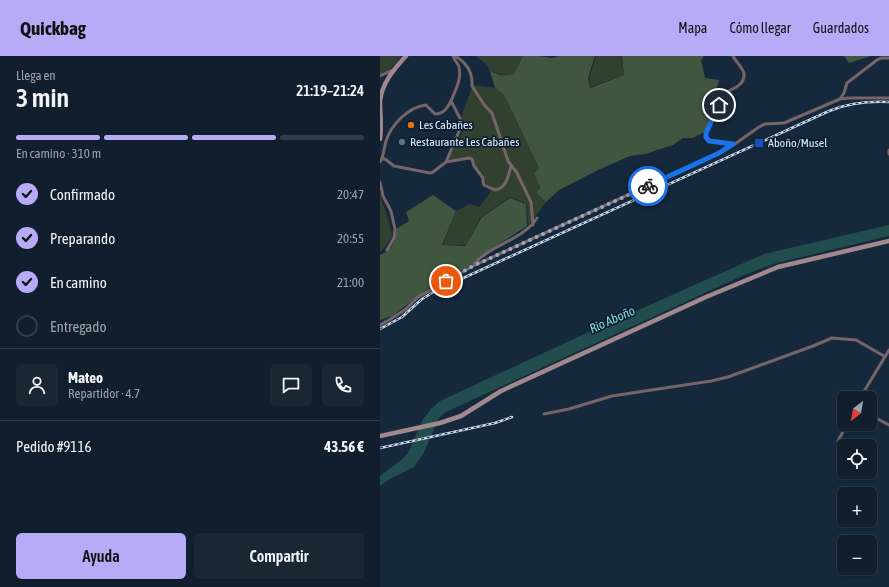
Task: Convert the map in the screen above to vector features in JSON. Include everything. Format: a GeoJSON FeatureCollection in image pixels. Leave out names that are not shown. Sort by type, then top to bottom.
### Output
{"type":"FeatureCollection","features":[{"type":"Feature","properties":{"kind":"street"},"geometry":{"type":"LineString","coordinates":[[380,139],[382,124],[380,100],[393,70],[406,56]]}},
{"type":"Feature","properties":{"kind":"street"},"geometry":{"type":"LineString","coordinates":[[454,56],[459,69],[458,82],[451,101],[446,109],[438,114],[435,114],[426,105],[406,113],[394,125],[390,132],[381,160],[385,159],[394,166],[430,173],[446,162],[469,158],[472,159],[474,166],[483,178],[484,185],[496,190],[504,186],[511,166]]}},
{"type":"Feature","properties":{"kind":"street"},"geometry":{"type":"LineString","coordinates":[[454,56],[468,68],[473,80],[472,86],[485,106],[492,113],[511,166],[517,173],[531,202],[533,225]]}},
{"type":"Feature","properties":{"kind":"street"},"geometry":{"type":"LineString","coordinates":[[733,56],[736,63],[742,68],[744,74],[743,81],[738,87],[728,92],[723,97],[706,133],[706,137],[709,141],[733,144]]}},
{"type":"Feature","properties":{"kind":"street"},"geometry":{"type":"LineString","coordinates":[[840,99],[844,93],[847,83],[877,60],[881,58],[889,58]]}},
{"type":"Feature","properties":{"kind":"street"},"geometry":{"type":"LineString","coordinates":[[380,76],[393,70]]}},
{"type":"Feature","properties":{"kind":"street"},"geometry":{"type":"LineString","coordinates":[[380,325],[406,309],[418,297],[473,266],[719,153],[765,124],[784,123],[840,99],[889,98]]}},
{"type":"Feature","properties":{"kind":"street"},"geometry":{"type":"LineString","coordinates":[[446,162],[461,127],[459,116],[451,101]]}},
{"type":"Feature","properties":{"kind":"street"},"geometry":{"type":"LineString","coordinates":[[380,182],[383,196],[391,211],[395,229],[394,238],[387,250]]}},
{"type":"Feature","properties":{"kind":"street"},"geometry":{"type":"LineString","coordinates":[[473,266],[482,258],[533,225],[537,218]]}},
{"type":"Feature","properties":{"kind":"street"},"geometry":{"type":"LineString","coordinates":[[380,436],[440,423],[461,416],[508,388],[706,297],[778,267],[889,241]]}},
{"type":"Feature","properties":{"kind":"street"},"geometry":{"type":"LineString","coordinates":[[544,414],[569,409],[612,396],[712,381],[728,377],[832,338],[856,340],[884,356]]}},
{"type":"Feature","properties":{"kind":"street"},"geometry":{"type":"LineString","coordinates":[[864,391],[889,350]]}},
{"type":"Feature","properties":{"kind":"street"},"geometry":{"type":"LineString","coordinates":[[877,419],[889,425]]}},
{"type":"Feature","properties":{"kind":"shaded area"},"geometry":{"type":"Polygon","coordinates":[[[380,56],[401,56],[389,71],[380,75],[380,56]]]}},
{"type":"Feature","properties":{"kind":"shaded area"},"geometry":{"type":"Polygon","coordinates":[[[476,56],[523,56],[514,74],[500,74],[490,71],[487,65],[476,56]]]}},
{"type":"Feature","properties":{"kind":"shaded area"},"geometry":{"type":"Polygon","coordinates":[[[523,56],[552,58],[559,56],[595,56],[588,78],[590,88],[624,75],[622,56],[704,56],[701,60],[705,78],[719,80],[710,120],[704,132],[693,138],[683,138],[673,145],[645,154],[630,156],[559,190],[546,202],[536,193],[540,187],[534,173],[539,168],[504,95],[495,88],[490,71],[500,75],[514,74],[523,56]]]}},
{"type":"Feature","properties":{"kind":"shaded area"},"geometry":{"type":"Polygon","coordinates":[[[596,56],[621,56],[624,75],[590,87],[589,78],[596,56]]]}},
{"type":"Feature","properties":{"kind":"shaded area"},"geometry":{"type":"Polygon","coordinates":[[[844,56],[871,56],[849,63],[844,56]]]}},
{"type":"Feature","properties":{"kind":"shaded area"},"geometry":{"type":"Polygon","coordinates":[[[473,85],[495,88],[504,95],[539,168],[534,173],[540,187],[536,193],[546,202],[528,226],[527,204],[510,197],[481,217],[466,244],[443,245],[456,211],[470,204],[479,207],[490,193],[491,187],[485,183],[483,174],[474,166],[474,159],[468,157],[448,159],[463,131],[462,115],[473,85]]]}},
{"type":"Feature","properties":{"kind":"shaded area"},"geometry":{"type":"Polygon","coordinates":[[[380,193],[392,237],[380,253],[380,193]]]}},
{"type":"Feature","properties":{"kind":"shaded area"},"geometry":{"type":"Polygon","coordinates":[[[433,195],[456,211],[442,245],[465,246],[482,217],[510,198],[526,204],[527,226],[479,257],[471,265],[428,289],[392,316],[380,320],[380,255],[391,248],[395,238],[396,229],[409,221],[406,212],[433,195]]]}},
{"type":"Feature","properties":{"kind":"shaded area"},"geometry":{"type":"Polygon","coordinates":[[[889,225],[889,236],[773,264],[744,275],[446,412],[439,418],[423,454],[414,467],[388,480],[380,486],[380,476],[408,453],[422,421],[431,409],[440,401],[578,337],[764,254],[889,225]]]}},
{"type":"Feature","properties":{"kind":"railway"},"geometry":{"type":"LineString","coordinates":[[380,329],[402,317],[422,299],[435,291],[829,111],[859,103],[889,102]]}},
{"type":"Feature","properties":{"kind":"railway"},"geometry":{"type":"LineString","coordinates":[[380,448],[495,423],[512,417]]}},
{"type":"Feature","properties":{"kind":"way so far"},"geometry":{"type":"LineString","coordinates":[[446,281],[473,266],[648,186]]}},
{"type":"Feature","properties":{"kind":"place","name":"Les Cabañes"},"geometry":{"type":"Point","coordinates":[411,125]}},
{"type":"Feature","properties":{"kind":"place","name":"Restaurante Les Cabañes"},"geometry":{"type":"Point","coordinates":[402,142]}},
{"type":"Feature","properties":{"kind":"place","name":"Aboño/Musel"},"geometry":{"type":"Point","coordinates":[759,143]}},
{"type":"Feature","properties":{"kind":"route"},"geometry":{"type":"LineString","coordinates":[[648,186],[719,153],[729,148],[733,144],[709,141],[706,137],[706,133],[719,105]]}},
{"type":"Feature","properties":{"kind":"water label","name":"Rio Aboño"},"geometry":{"type":"Point","coordinates":[612,319]}}]}
